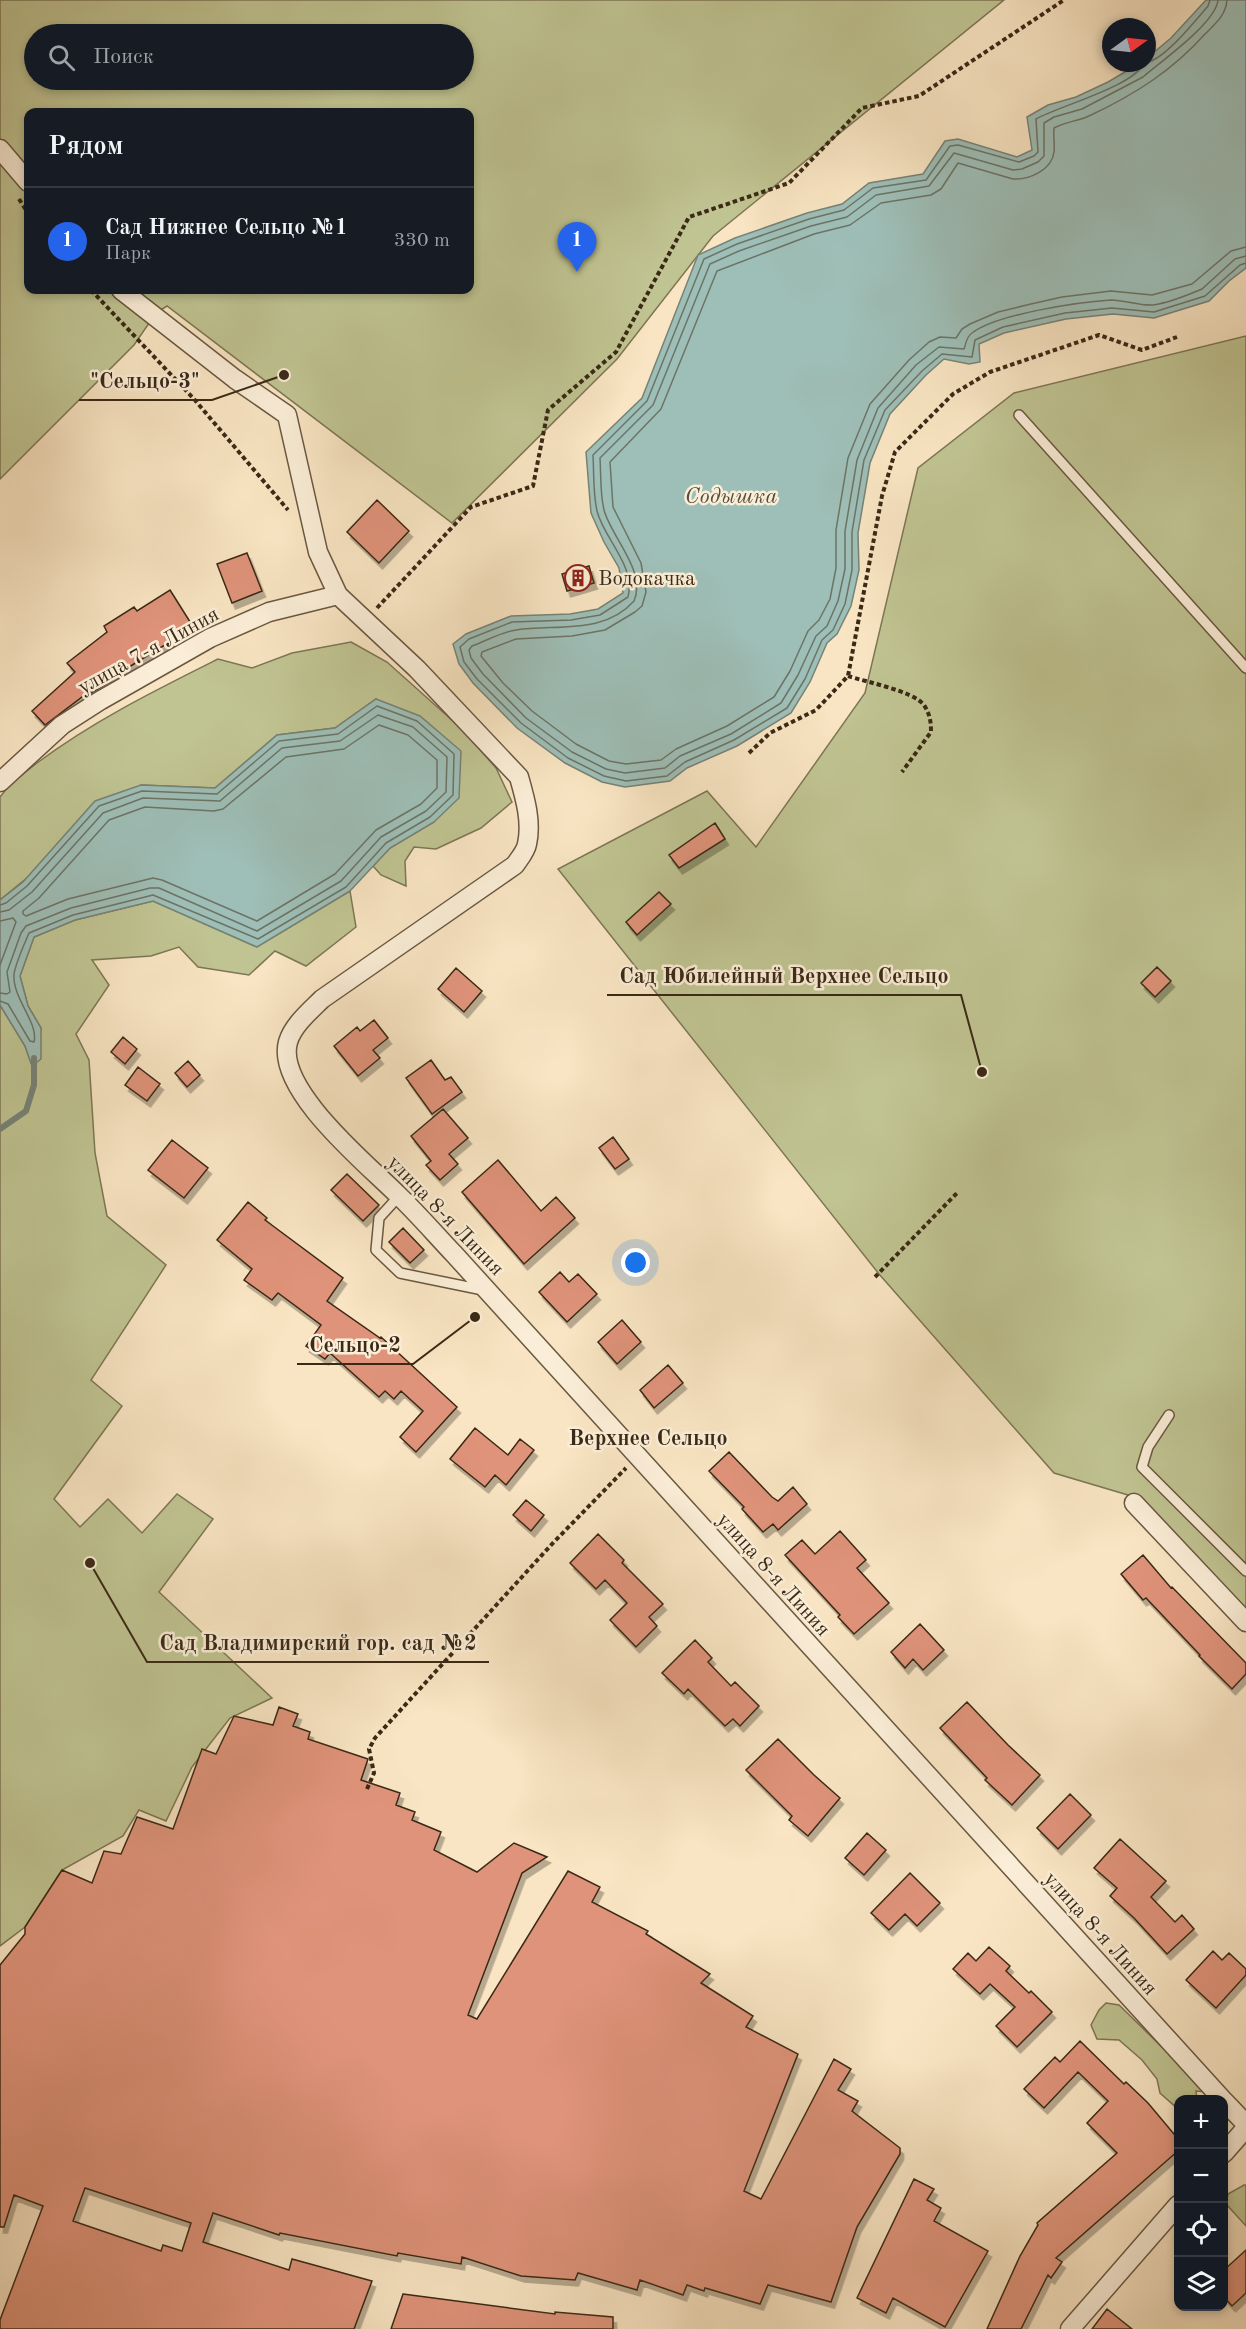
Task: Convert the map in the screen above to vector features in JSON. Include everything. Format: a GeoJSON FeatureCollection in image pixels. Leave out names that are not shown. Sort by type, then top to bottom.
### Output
{"type":"FeatureCollection","features":[{"type":"Feature","properties":{"kind":"street"},"geometry":{"type":"LineString","coordinates":[[0,149],[24,177]]}},
{"type":"Feature","properties":{"kind":"street"},"geometry":{"type":"LineString","coordinates":[[126,294],[235,379],[287,415],[318,552],[338,595]]}},
{"type":"Feature","properties":{"kind":"street","name":"улица 8-я Линия"},"geometry":{"type":"LineString","coordinates":[[338,595],[417,669],[519,777],[528,816],[527,845],[515,865],[322,999],[300,1021],[288,1042],[287,1061],[294,1078],[312,1107],[339,1138],[399,1196],[1218,2095]]}},
{"type":"Feature","properties":{"kind":"street","name":"улица 7-я Линия"},"geometry":{"type":"LineString","coordinates":[[0,782],[62,725],[200,643],[269,612],[338,595]]}},
{"type":"Feature","properties":{"kind":"street"},"geometry":{"type":"LineString","coordinates":[[1134,1503],[1246,1622]]}},
{"type":"Feature","properties":{"kind":"street","name":"улица 8-я Линия"},"geometry":{"type":"LineString","coordinates":[[1228,2106],[1246,2126]]}},
{"type":"Feature","properties":{"kind":"street"},"geometry":{"type":"LineString","coordinates":[[1227,2149],[1246,2126]]}},
{"type":"Feature","properties":{"kind":"street"},"geometry":{"type":"LineString","coordinates":[[1070,2329],[1174,2211]]}},
{"type":"Feature","properties":{"kind":"lane"},"geometry":{"type":"LineString","coordinates":[[1019,415],[1246,668]]}},
{"type":"Feature","properties":{"kind":"lane"},"geometry":{"type":"LineString","coordinates":[[399,1196],[378,1218],[376,1250],[400,1273],[486,1291]]}},
{"type":"Feature","properties":{"kind":"lane"},"geometry":{"type":"LineString","coordinates":[[1169,1416],[1148,1447],[1142,1467],[1246,1571]]}},
{"type":"Feature","properties":{"kind":"path"},"geometry":{"type":"LineString","coordinates":[[365,620],[471,507],[533,486],[548,410],[616,352],[689,217],[789,183],[862,108],[919,96],[1064,0]]}},
{"type":"Feature","properties":{"kind":"path"},"geometry":{"type":"LineString","coordinates":[[95,294],[194,399],[294,517]]}},
{"type":"Feature","properties":{"kind":"path"},"geometry":{"type":"LineString","coordinates":[[749,753],[770,733],[816,710],[848,676],[882,496],[895,452],[953,394],[990,372],[1099,335],[1142,350],[1177,337]]}},
{"type":"Feature","properties":{"kind":"path"},"geometry":{"type":"LineString","coordinates":[[848,676],[907,694],[922,703],[930,716],[931,732],[902,772]]}},
{"type":"Feature","properties":{"kind":"path"},"geometry":{"type":"LineString","coordinates":[[875,1277],[958,1192]]}},
{"type":"Feature","properties":{"kind":"path"},"geometry":{"type":"LineString","coordinates":[[367,1789],[374,1773],[369,1749],[375,1738],[552,1544],[637,1457]]}},
{"type":"Feature","properties":{"kind":"green space"},"geometry":{"type":"Polygon","coordinates":[[[0,0],[1004,0],[713,236],[617,359],[452,523],[167,306],[156,313],[134,345],[0,479],[0,0]]]}},
{"type":"Feature","properties":{"kind":"green space"},"geometry":{"type":"Polygon","coordinates":[[[1246,336],[1246,1614],[1138,1498],[1054,1473],[879,1274],[558,869],[707,791],[756,847],[865,693],[918,468],[1014,393],[1246,336]]]}},
{"type":"Feature","properties":{"kind":"green space"},"geometry":{"type":"Polygon","coordinates":[[[351,642],[387,662],[463,730],[496,768],[512,802],[481,828],[436,849],[414,847],[405,861],[406,886],[381,875],[373,866],[390,848],[434,822],[376,699],[335,728],[277,735],[215,788],[141,785],[0,900],[0,797],[12,783],[37,763],[80,733],[148,694],[218,659],[252,668],[292,653],[351,642]]]}},
{"type":"Feature","properties":{"kind":"green space"},"geometry":{"type":"Polygon","coordinates":[[[350,891],[356,927],[306,966],[275,951],[249,975],[198,967],[179,947],[151,956],[92,960],[109,985],[76,1034],[89,1060],[95,1153],[107,1216],[166,1265],[91,1380],[122,1406],[54,1499],[80,1527],[108,1499],[142,1533],[177,1494],[213,1519],[159,1592],[272,1698],[230,1718],[192,1767],[166,1821],[139,1810],[123,1836],[62,1870],[25,1927],[0,1946],[0,1005],[25,1046],[32,1065],[41,1028],[28,1006],[20,976],[34,937],[75,920],[153,901],[257,947],[350,891]]]}},
{"type":"Feature","properties":{"kind":"green space"},"geometry":{"type":"Polygon","coordinates":[[[1106,2003],[1119,2005],[1208,2092],[1196,2091],[1196,2095],[1174,2095],[1174,2105],[1160,2093],[1157,2079],[1142,2060],[1119,2040],[1097,2039],[1091,2025],[1099,2010],[1106,2003]]]}},
{"type":"Feature","properties":{"kind":"green space"},"geometry":{"type":"Polygon","coordinates":[[[1246,2185],[1246,2226],[1228,2206],[1228,2194],[1246,2185]]]}},
{"type":"Feature","properties":{"kind":"water","name":"Содышка"},"geometry":{"type":"Polygon","coordinates":[[[1206,0],[1246,0],[1246,268],[1209,301],[1154,318],[1113,314],[1066,319],[1004,333],[979,344],[980,362],[969,364],[944,359],[926,375],[890,414],[870,463],[858,533],[859,570],[851,606],[837,634],[827,643],[810,682],[791,713],[737,746],[687,768],[670,781],[625,787],[602,782],[565,763],[517,728],[473,683],[459,664],[453,644],[466,634],[511,616],[570,614],[598,609],[623,593],[619,568],[591,513],[586,452],[642,398],[698,255],[735,238],[807,213],[842,204],[869,183],[923,174],[945,141],[958,139],[1017,157],[1032,150],[1027,117],[1048,105],[1076,97],[1125,72],[1156,72],[1156,50],[1171,38],[1206,0]]]}},
{"type":"Feature","properties":{"kind":"water"},"geometry":{"type":"Polygon","coordinates":[[[376,699],[420,716],[461,751],[459,798],[434,822],[390,848],[350,891],[257,947],[153,901],[75,920],[34,937],[20,976],[28,1006],[41,1028],[41,1059],[32,1066],[25,1046],[0,1005],[0,900],[23,882],[95,801],[141,785],[215,788],[277,735],[335,728],[376,699]]]}},
{"type":"Feature","properties":{"kind":"building"},"geometry":{"type":"Polygon","coordinates":[[[377,500],[409,531],[379,563],[347,532],[377,500]]]}},
{"type":"Feature","properties":{"kind":"building"},"geometry":{"type":"Polygon","coordinates":[[[247,553],[262,591],[232,603],[217,564],[247,553]]]}},
{"type":"Feature","properties":{"kind":"building","name":"Водокачка"},"geometry":{"type":"Polygon","coordinates":[[[589,566],[594,583],[567,591],[562,574],[589,566]]]}},
{"type":"Feature","properties":{"kind":"building"},"geometry":{"type":"Polygon","coordinates":[[[170,590],[197,633],[179,643],[176,638],[116,675],[111,681],[91,693],[90,691],[45,725],[32,711],[75,672],[67,663],[107,632],[104,626],[134,607],[137,611],[170,590]]]}},
{"type":"Feature","properties":{"kind":"building"},"geometry":{"type":"Polygon","coordinates":[[[715,823],[725,839],[679,868],[669,855],[715,823]]]}},
{"type":"Feature","properties":{"kind":"building"},"geometry":{"type":"Polygon","coordinates":[[[659,892],[671,904],[637,935],[626,922],[659,892]]]}},
{"type":"Feature","properties":{"kind":"building"},"geometry":{"type":"Polygon","coordinates":[[[1157,967],[1171,981],[1155,997],[1141,983],[1157,967]]]}},
{"type":"Feature","properties":{"kind":"building"},"geometry":{"type":"Polygon","coordinates":[[[456,968],[482,991],[464,1012],[438,989],[456,968]]]}},
{"type":"Feature","properties":{"kind":"building"},"geometry":{"type":"Polygon","coordinates":[[[374,1020],[388,1038],[373,1050],[380,1058],[358,1076],[334,1046],[357,1027],[360,1031],[374,1020]]]}},
{"type":"Feature","properties":{"kind":"building"},"geometry":{"type":"Polygon","coordinates":[[[123,1037],[137,1049],[125,1064],[111,1052],[123,1037]]]}},
{"type":"Feature","properties":{"kind":"building"},"geometry":{"type":"Polygon","coordinates":[[[431,1060],[445,1080],[451,1077],[462,1092],[432,1114],[406,1078],[431,1060]]]}},
{"type":"Feature","properties":{"kind":"building"},"geometry":{"type":"Polygon","coordinates":[[[188,1061],[200,1075],[187,1087],[175,1073],[188,1061]]]}},
{"type":"Feature","properties":{"kind":"building"},"geometry":{"type":"Polygon","coordinates":[[[138,1067],[160,1084],[147,1101],[125,1085],[138,1067]]]}},
{"type":"Feature","properties":{"kind":"building"},"geometry":{"type":"Polygon","coordinates":[[[443,1109],[468,1138],[449,1154],[458,1164],[440,1180],[426,1165],[431,1161],[411,1136],[443,1109]]]}},
{"type":"Feature","properties":{"kind":"building"},"geometry":{"type":"Polygon","coordinates":[[[613,1137],[629,1159],[615,1169],[599,1148],[613,1137]]]}},
{"type":"Feature","properties":{"kind":"building"},"geometry":{"type":"Polygon","coordinates":[[[172,1140],[208,1168],[184,1198],[148,1170],[172,1140]]]}},
{"type":"Feature","properties":{"kind":"building"},"geometry":{"type":"Polygon","coordinates":[[[498,1160],[541,1211],[556,1197],[575,1218],[524,1264],[462,1192],[498,1160]]]}},
{"type":"Feature","properties":{"kind":"building"},"geometry":{"type":"Polygon","coordinates":[[[347,1174],[379,1205],[363,1221],[331,1190],[347,1174]]]}},
{"type":"Feature","properties":{"kind":"building"},"geometry":{"type":"Polygon","coordinates":[[[248,1202],[267,1218],[265,1220],[343,1278],[327,1301],[381,1337],[457,1407],[416,1452],[400,1437],[423,1411],[401,1391],[394,1399],[385,1391],[379,1397],[330,1353],[325,1359],[306,1346],[321,1325],[278,1293],[272,1300],[244,1280],[252,1269],[217,1240],[248,1202]]]}},
{"type":"Feature","properties":{"kind":"building"},"geometry":{"type":"Polygon","coordinates":[[[403,1228],[424,1250],[410,1263],[389,1242],[403,1228]]]}},
{"type":"Feature","properties":{"kind":"building"},"geometry":{"type":"Polygon","coordinates":[[[560,1272],[569,1282],[578,1274],[597,1294],[567,1322],[539,1292],[560,1272]]]}},
{"type":"Feature","properties":{"kind":"building"},"geometry":{"type":"Polygon","coordinates":[[[622,1320],[641,1342],[617,1364],[598,1342],[622,1320]]]}},
{"type":"Feature","properties":{"kind":"building"},"geometry":{"type":"Polygon","coordinates":[[[668,1365],[683,1383],[654,1408],[640,1390],[668,1365]]]}},
{"type":"Feature","properties":{"kind":"building"},"geometry":{"type":"Polygon","coordinates":[[[475,1428],[508,1455],[520,1439],[534,1450],[506,1485],[495,1475],[485,1487],[450,1459],[475,1428]]]}},
{"type":"Feature","properties":{"kind":"building"},"geometry":{"type":"Polygon","coordinates":[[[729,1452],[778,1501],[793,1487],[807,1504],[778,1530],[773,1524],[763,1532],[742,1509],[744,1507],[709,1471],[729,1452]]]}},
{"type":"Feature","properties":{"kind":"building"},"geometry":{"type":"Polygon","coordinates":[[[526,1500],[544,1515],[531,1531],[513,1515],[526,1500]]]}},
{"type":"Feature","properties":{"kind":"building"},"geometry":{"type":"Polygon","coordinates":[[[840,1531],[866,1560],[857,1568],[889,1603],[854,1634],[838,1617],[840,1615],[785,1555],[802,1540],[815,1554],[840,1531]]]}},
{"type":"Feature","properties":{"kind":"building"},"geometry":{"type":"Polygon","coordinates":[[[598,1534],[624,1560],[622,1563],[663,1604],[649,1617],[657,1626],[636,1647],[610,1620],[627,1603],[605,1580],[596,1589],[570,1563],[598,1534]]]}},
{"type":"Feature","properties":{"kind":"building"},"geometry":{"type":"Polygon","coordinates":[[[1143,1555],[1171,1588],[1246,1663],[1246,1674],[1232,1689],[1146,1598],[1143,1600],[1121,1574],[1143,1555]]]}},
{"type":"Feature","properties":{"kind":"building"},"geometry":{"type":"Polygon","coordinates":[[[920,1624],[944,1650],[923,1670],[913,1659],[905,1668],[891,1652],[920,1624]]]}},
{"type":"Feature","properties":{"kind":"building"},"geometry":{"type":"Polygon","coordinates":[[[695,1640],[712,1658],[708,1662],[731,1686],[735,1682],[759,1706],[740,1726],[733,1719],[725,1726],[688,1689],[684,1694],[662,1673],[695,1640]]]}},
{"type":"Feature","properties":{"kind":"building"},"geometry":{"type":"Polygon","coordinates":[[[967,1702],[1040,1775],[1012,1805],[985,1780],[987,1778],[940,1728],[967,1702]]]}},
{"type":"Feature","properties":{"kind":"building"},"geometry":{"type":"Polygon","coordinates":[[[279,1707],[298,1714],[293,1726],[310,1732],[308,1739],[368,1759],[361,1780],[400,1793],[396,1805],[415,1812],[412,1820],[441,1832],[434,1850],[477,1872],[514,1843],[547,1857],[522,1873],[468,2015],[477,2019],[568,1871],[600,1887],[592,1902],[648,1931],[646,1934],[710,1974],[701,1983],[753,2016],[746,2027],[798,2054],[744,2191],[761,2199],[834,2059],[851,2069],[838,2090],[858,2101],[852,2111],[900,2148],[900,2154],[857,2227],[831,2302],[768,2285],[760,2304],[687,2285],[683,2295],[640,2280],[637,2290],[578,2273],[575,2280],[521,2276],[462,2257],[461,2264],[398,2253],[397,2256],[280,2233],[279,2235],[213,2213],[203,2242],[289,2270],[292,2259],[372,2281],[354,2329],[0,2329],[0,2320],[43,2206],[14,2195],[4,2227],[0,2227],[0,1965],[25,1934],[25,1927],[62,1870],[92,1883],[104,1851],[121,1854],[137,1817],[173,1829],[202,1749],[216,1754],[234,1716],[273,1725],[279,1707]],[[85,2188],[73,2221],[161,2251],[163,2245],[182,2251],[191,2223],[85,2188]]]}},
{"type":"Feature","properties":{"kind":"building"},"geometry":{"type":"Polygon","coordinates":[[[778,1739],[840,1798],[808,1836],[789,1820],[792,1816],[746,1770],[778,1739]]]}},
{"type":"Feature","properties":{"kind":"building"},"geometry":{"type":"Polygon","coordinates":[[[1070,1794],[1091,1815],[1058,1849],[1037,1828],[1070,1794]]]}},
{"type":"Feature","properties":{"kind":"building"},"geometry":{"type":"Polygon","coordinates":[[[867,1833],[886,1850],[864,1875],[845,1858],[867,1833]]]}},
{"type":"Feature","properties":{"kind":"building"},"geometry":{"type":"Polygon","coordinates":[[[1120,1839],[1166,1881],[1151,1897],[1175,1922],[1182,1915],[1194,1929],[1167,1954],[1110,1896],[1117,1888],[1094,1868],[1120,1839]]]}},
{"type":"Feature","properties":{"kind":"building"},"geometry":{"type":"Polygon","coordinates":[[[910,1873],[940,1903],[917,1926],[905,1914],[889,1930],[871,1913],[910,1873]]]}},
{"type":"Feature","properties":{"kind":"building"},"geometry":{"type":"Polygon","coordinates":[[[989,1947],[1010,1966],[1006,1971],[1052,2012],[1017,2047],[996,2026],[1015,2007],[990,1984],[980,1994],[953,1969],[968,1953],[976,1961],[989,1947]]]}},
{"type":"Feature","properties":{"kind":"building"},"geometry":{"type":"Polygon","coordinates":[[[1213,1951],[1222,1960],[1229,1953],[1246,1969],[1246,1975],[1216,2008],[1186,1980],[1213,1951]]]}},
{"type":"Feature","properties":{"kind":"building"},"geometry":{"type":"Polygon","coordinates":[[[1080,2041],[1124,2084],[1126,2082],[1148,2103],[1174,2134],[1174,2154],[1056,2258],[1062,2262],[1051,2278],[1048,2275],[1021,2329],[987,2329],[1037,2223],[1117,2153],[1087,2123],[1108,2101],[1078,2072],[1044,2108],[1024,2089],[1055,2057],[1060,2062],[1080,2041]]]}},
{"type":"Feature","properties":{"kind":"building"},"geometry":{"type":"Polygon","coordinates":[[[914,2179],[934,2189],[927,2200],[941,2208],[934,2221],[988,2251],[945,2327],[893,2298],[886,2313],[857,2298],[914,2179]]]}},
{"type":"Feature","properties":{"kind":"building"},"geometry":{"type":"Polygon","coordinates":[[[1246,2250],[1246,2293],[1232,2306],[1228,2302],[1228,2266],[1246,2250]]]}},
{"type":"Feature","properties":{"kind":"building"},"geometry":{"type":"Polygon","coordinates":[[[403,2294],[555,2314],[555,2312],[613,2317],[613,2329],[391,2329],[403,2294]]]}},
{"type":"Feature","properties":{"kind":"building"},"geometry":{"type":"Polygon","coordinates":[[[1107,2309],[1132,2329],[1092,2329],[1107,2309]]]}},
{"type":"Feature","properties":{"kind":"waterway"},"geometry":{"type":"LineString","coordinates":[[0,1129],[26,1111],[34,1085],[34,1058]]}},
{"type":"Feature","properties":{"kind":"place","name":"Сад Нижнее Сельцо №1"},"geometry":{"type":"Point","coordinates":[577,272]}},
{"type":"Feature","properties":{"kind":"place","name":"\"Сельцо-3\""},"geometry":{"type":"Point","coordinates":[284,375]}},
{"type":"Feature","properties":{"kind":"place","name":"Водокачка"},"geometry":{"type":"Point","coordinates":[578,578]}},
{"type":"Feature","properties":{"kind":"place","name":"Сад Юбилейный Верхнее Сельцо"},"geometry":{"type":"Point","coordinates":[982,1072]}},
{"type":"Feature","properties":{"kind":"place","name":"Сельцо-2"},"geometry":{"type":"Point","coordinates":[475,1317]}},
{"type":"Feature","properties":{"kind":"place","name":"Сад Владимирский гор. сад №2"},"geometry":{"type":"Point","coordinates":[90,1563]}},
{"type":"Feature","properties":{"kind":"district","name":"Верхнее Сельцо"},"geometry":{"type":"Point","coordinates":[648,1437]}}]}
